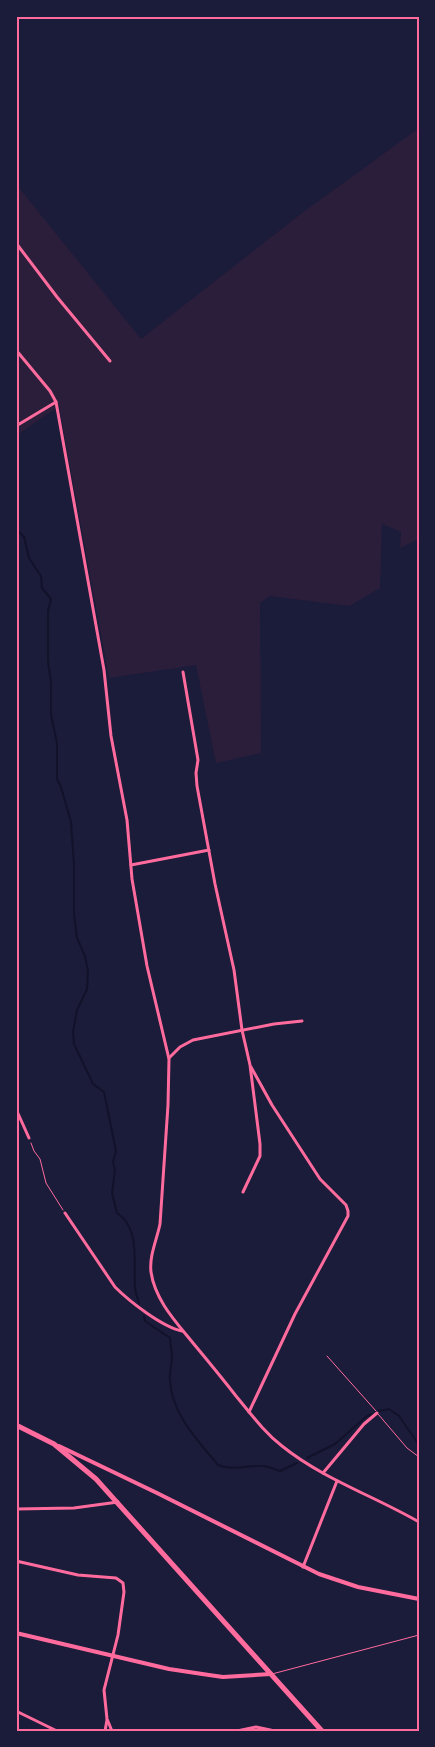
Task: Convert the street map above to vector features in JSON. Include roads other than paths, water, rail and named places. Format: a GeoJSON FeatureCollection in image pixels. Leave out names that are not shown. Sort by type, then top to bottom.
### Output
{"type":"FeatureCollection","features":[{"type":"Feature","properties":{"kind":"main road"},"geometry":{"type":"LineString","coordinates":[[16,1425],[54,1444],[75,1460],[118,1502],[322,1731]]}},
{"type":"Feature","properties":{"kind":"street"},"geometry":{"type":"LineString","coordinates":[[16,243],[57,297],[110,361]]}},
{"type":"Feature","properties":{"kind":"street"},"geometry":{"type":"LineString","coordinates":[[16,350],[50,391],[56,402],[104,670],[111,736],[127,820],[131,865],[147,966],[168,1059],[168,1098],[160,1224],[158,1238],[150,1262],[154,1284],[159,1297],[182,1331],[248,1412],[284,1448],[323,1473],[419,1522]]}},
{"type":"Feature","properties":{"kind":"street"},"geometry":{"type":"LineString","coordinates":[[16,426],[56,402]]}},
{"type":"Feature","properties":{"kind":"street"},"geometry":{"type":"LineString","coordinates":[[183,672],[197,750],[197,786],[234,970],[242,1030],[250,1064],[260,1151],[257,1164],[243,1192]]}},
{"type":"Feature","properties":{"kind":"street"},"geometry":{"type":"LineString","coordinates":[[131,865],[209,850]]}},
{"type":"Feature","properties":{"kind":"street"},"geometry":{"type":"LineString","coordinates":[[168,1059],[180,1047],[193,1040],[302,1021]]}},
{"type":"Feature","properties":{"kind":"street"},"geometry":{"type":"LineString","coordinates":[[248,1412],[295,1314],[348,1216],[347,1207],[320,1179],[272,1105],[250,1064]]}},
{"type":"Feature","properties":{"kind":"street"},"geometry":{"type":"LineString","coordinates":[[16,1109],[29,1138]]}},
{"type":"Feature","properties":{"kind":"street"},"geometry":{"type":"LineString","coordinates":[[65,1213],[115,1287],[138,1307],[169,1326],[182,1331]]}},
{"type":"Feature","properties":{"kind":"street"},"geometry":{"type":"LineString","coordinates":[[323,1473],[364,1424],[377,1413]]}},
{"type":"Feature","properties":{"kind":"street"},"geometry":{"type":"LineString","coordinates":[[54,1444],[157,1493],[303,1567],[358,1587],[419,1599]]}},
{"type":"Feature","properties":{"kind":"street"},"geometry":{"type":"LineString","coordinates":[[303,1567],[337,1480]]}},
{"type":"Feature","properties":{"kind":"street"},"geometry":{"type":"LineString","coordinates":[[16,1509],[74,1508],[118,1502]]}},
{"type":"Feature","properties":{"kind":"street"},"geometry":{"type":"LineString","coordinates":[[16,1561],[78,1575],[111,1577],[121,1581],[124,1592],[113,1655],[104,1690],[107,1719],[105,1731]]}},
{"type":"Feature","properties":{"kind":"street"},"geometry":{"type":"LineString","coordinates":[[16,1633],[169,1669],[209,1676],[272,1674]]}},
{"type":"Feature","properties":{"kind":"street"},"geometry":{"type":"LineString","coordinates":[[16,1711],[57,1731]]}},
{"type":"Feature","properties":{"kind":"street"},"geometry":{"type":"LineString","coordinates":[[107,1719],[112,1731]]}},
{"type":"Feature","properties":{"kind":"street"},"geometry":{"type":"LineString","coordinates":[[237,1731],[256,1727],[275,1731]]}},
{"type":"Feature","properties":{"kind":"lane"},"geometry":{"type":"LineString","coordinates":[[327,1356],[372,1405],[407,1448],[419,1457]]}},
{"type":"Feature","properties":{"kind":"lane"},"geometry":{"type":"LineString","coordinates":[[272,1674],[419,1635]]}},
{"type":"Feature","properties":{"kind":"waterway"},"geometry":{"type":"LineString","coordinates":[[16,529],[24,537],[29,558],[41,576],[42,588],[51,599],[48,611],[48,661],[51,682],[51,715],[57,743],[57,779],[71,822],[74,865],[74,915],[77,938],[85,956],[88,971],[87,989],[77,1010],[73,1032],[74,1044],[93,1084],[104,1092],[116,1151],[113,1162],[115,1170],[112,1193],[117,1213],[125,1220],[133,1237],[135,1289],[139,1303]]}},
{"type":"Feature","properties":{"kind":"waterway"},"geometry":{"type":"LineString","coordinates":[[144,1316],[145,1321],[170,1338],[172,1357],[170,1380],[175,1404],[187,1426],[218,1465],[235,1468],[264,1466],[280,1471],[297,1463]]}},
{"type":"Feature","properties":{"kind":"waterway"},"geometry":{"type":"LineString","coordinates":[[379,1411],[389,1409],[399,1416],[419,1445]]}},
{"type":"Feature","properties":{"kind":"waterway"},"geometry":{"type":"LineString","coordinates":[[307,1458],[335,1444],[367,1416],[372,1414]]}}]}
